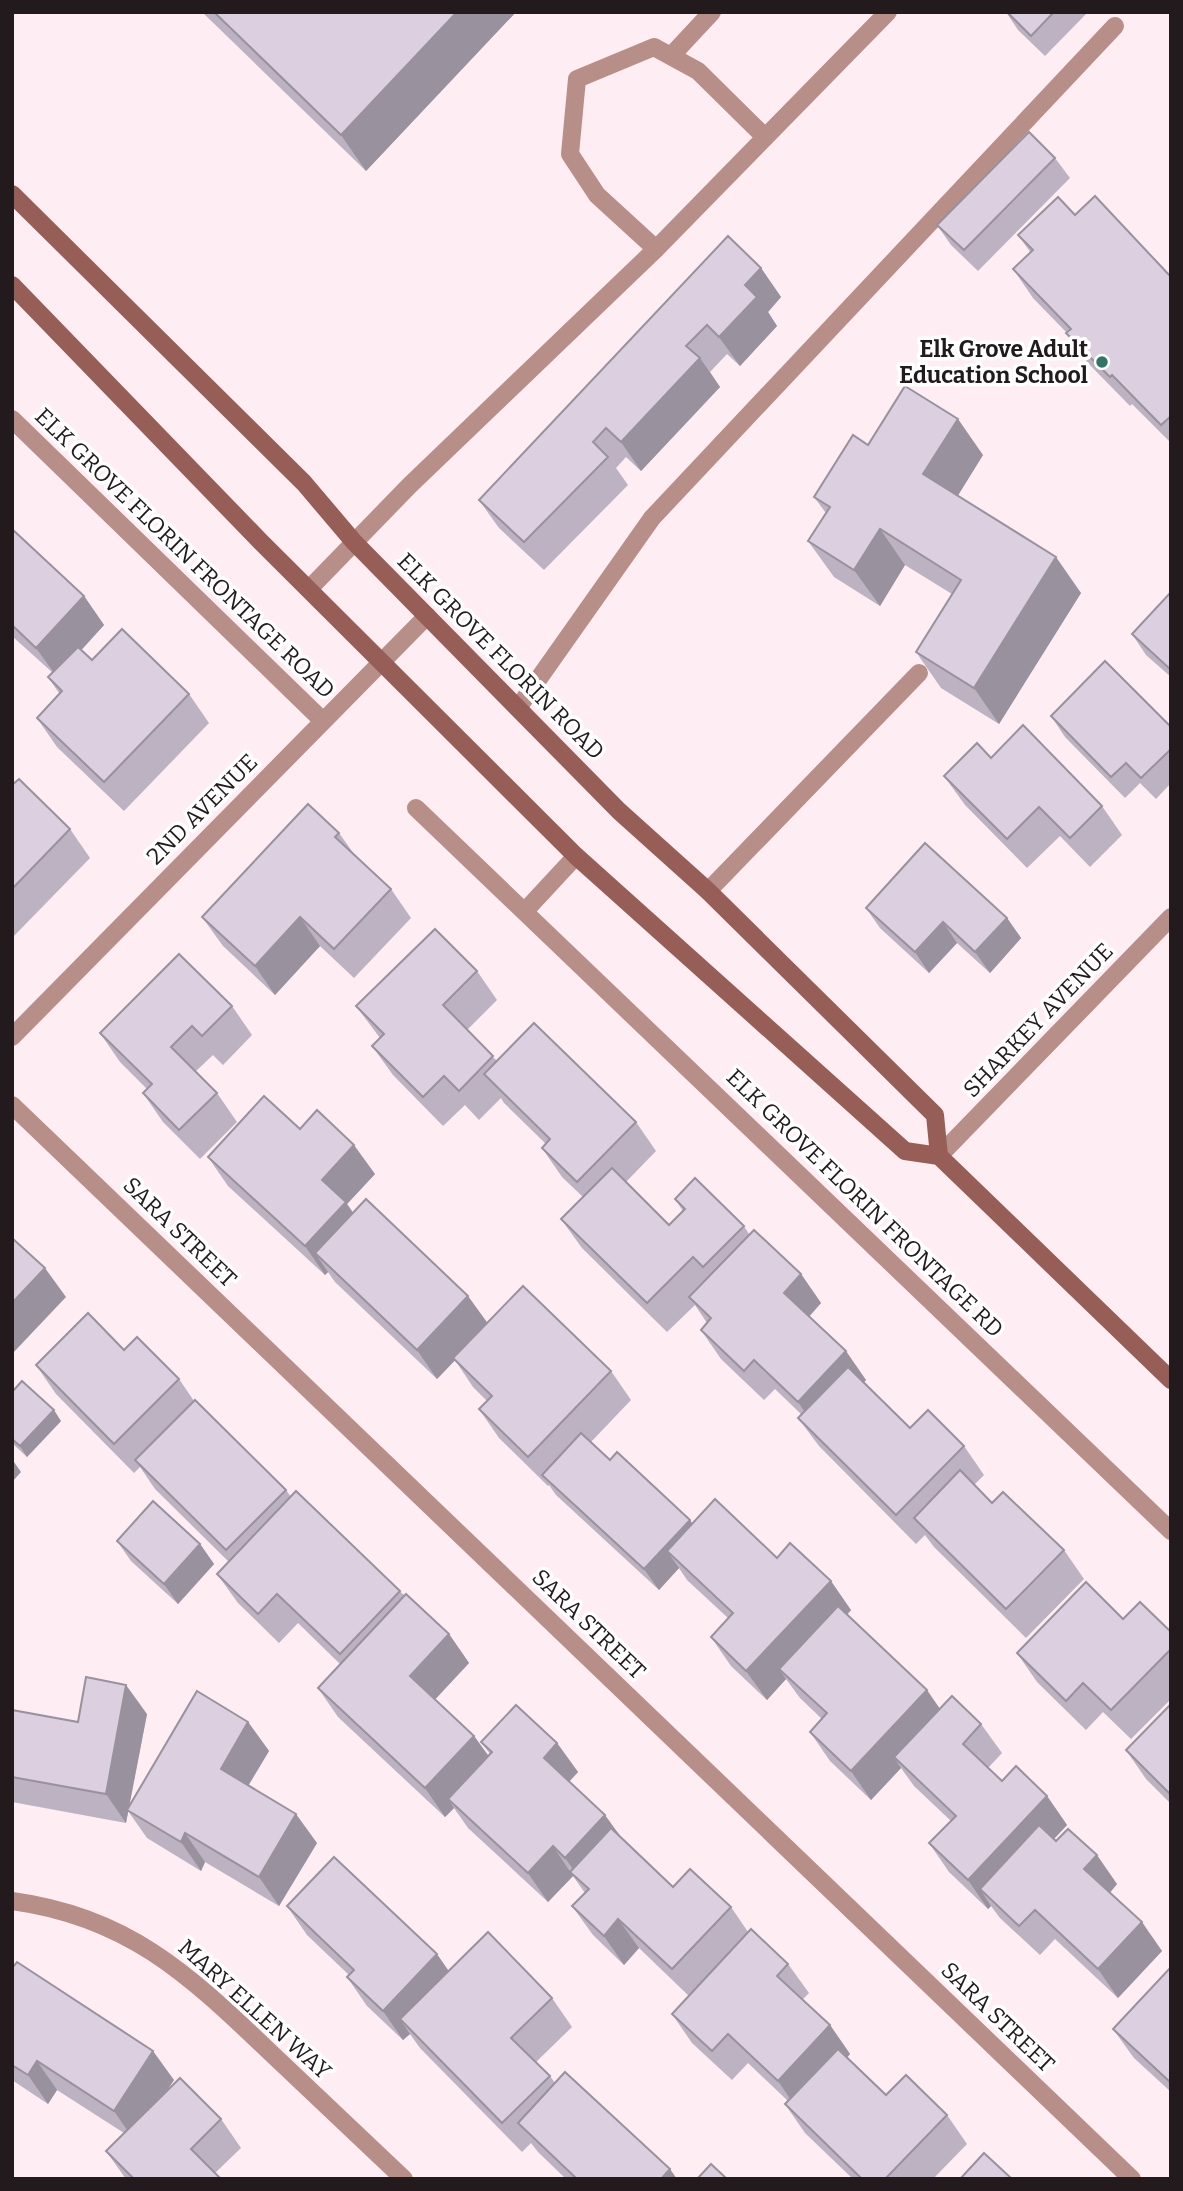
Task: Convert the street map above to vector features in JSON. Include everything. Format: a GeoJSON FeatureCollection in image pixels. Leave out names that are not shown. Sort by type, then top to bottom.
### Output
{"type":"FeatureCollection","features":[{"type":"Feature","properties":{"kind":"main road","name":"ELK GROVE FLORIN ROAD"},"geometry":{"type":"LineString","coordinates":[[12,194],[304,483],[354,542],[619,811],[708,891],[935,1115],[939,1156]]}},
{"type":"Feature","properties":{"kind":"main road"},"geometry":{"type":"LineString","coordinates":[[12,285],[309,589],[576,856],[905,1151],[939,1156],[1171,1380]]}},
{"type":"Feature","properties":{"kind":"street"},"geometry":{"type":"LineString","coordinates":[[671,56],[712,12]]}},
{"type":"Feature","properties":{"kind":"street"},"geometry":{"type":"LineString","coordinates":[[309,589],[408,486],[656,249],[888,12]]}},
{"type":"Feature","properties":{"kind":"street"},"geometry":{"type":"LineString","coordinates":[[518,708],[652,518],[1115,26]]}},
{"type":"Feature","properties":{"kind":"street"},"geometry":{"type":"LineString","coordinates":[[656,249],[597,195],[570,155],[577,79],[654,47],[698,71],[765,137]]}},
{"type":"Feature","properties":{"kind":"street","name":"ELK GROVE FLORIN FRONTAGE ROAD"},"geometry":{"type":"LineString","coordinates":[[12,419],[323,721]]}},
{"type":"Feature","properties":{"kind":"street","name":"2ND AVENUE"},"geometry":{"type":"LineString","coordinates":[[12,1037],[427,616]]}},
{"type":"Feature","properties":{"kind":"street"},"geometry":{"type":"LineString","coordinates":[[708,891],[919,673]]}},
{"type":"Feature","properties":{"kind":"street","name":"ELK GROVE FLORIN FRONTAGE RD"},"geometry":{"type":"LineString","coordinates":[[416,808],[1171,1531]]}},
{"type":"Feature","properties":{"kind":"street"},"geometry":{"type":"LineString","coordinates":[[526,911],[576,856]]}},
{"type":"Feature","properties":{"kind":"street","name":"SHARKEY AVENUE"},"geometry":{"type":"LineString","coordinates":[[939,1156],[1171,917]]}},
{"type":"Feature","properties":{"kind":"street","name":"SARA STREET"},"geometry":{"type":"LineString","coordinates":[[12,1105],[1132,2179]]}},
{"type":"Feature","properties":{"kind":"street","name":"MARY ELLEN WAY"},"geometry":{"type":"LineString","coordinates":[[12,1901],[84,1917],[128,1937],[170,1962],[207,1993],[404,2179]]}},
{"type":"Feature","properties":{"kind":"building"},"geometry":{"type":"Polygon","coordinates":[[[214,12],[457,12],[341,135],[214,12]]]}},
{"type":"Feature","properties":{"kind":"building"},"geometry":{"type":"Polygon","coordinates":[[[1007,12],[1054,12],[1031,36],[1007,12]]]}},
{"type":"Feature","properties":{"kind":"building"},"geometry":{"type":"Polygon","coordinates":[[[1029,132],[1055,158],[964,250],[937,225],[1029,132]]]}},
{"type":"Feature","properties":{"kind":"building"},"geometry":{"type":"Polygon","coordinates":[[[1095,196],[1171,277],[1171,416],[1161,425],[1066,333],[1071,329],[1013,269],[1033,250],[1018,235],[1058,197],[1075,215],[1095,196]]]}},
{"type":"Feature","properties":{"kind":"building"},"geometry":{"type":"Polygon","coordinates":[[[728,236],[761,268],[745,285],[757,297],[719,337],[707,325],[686,346],[700,358],[621,442],[606,428],[593,442],[608,457],[524,542],[479,500],[728,236]]]}},
{"type":"Feature","properties":{"kind":"building"},"geometry":{"type":"Polygon","coordinates":[[[905,386],[958,419],[923,474],[1056,557],[974,688],[916,652],[961,580],[880,529],[854,570],[808,541],[830,507],[814,497],[853,435],[868,445],[905,386]]]}},
{"type":"Feature","properties":{"kind":"building"},"geometry":{"type":"Polygon","coordinates":[[[12,529],[84,596],[36,648],[12,625],[12,529]]]}},
{"type":"Feature","properties":{"kind":"building"},"geometry":{"type":"Polygon","coordinates":[[[1171,592],[1171,670],[1132,634],[1171,592]]]}},
{"type":"Feature","properties":{"kind":"building"},"geometry":{"type":"Polygon","coordinates":[[[122,629],[189,694],[104,782],[37,718],[62,691],[48,677],[78,647],[92,660],[122,629]]]}},
{"type":"Feature","properties":{"kind":"building"},"geometry":{"type":"Polygon","coordinates":[[[1105,661],[1171,727],[1171,749],[1141,778],[1126,763],[1111,777],[1051,716],[1105,661]]]}},
{"type":"Feature","properties":{"kind":"building"},"geometry":{"type":"Polygon","coordinates":[[[1023,725],[1102,806],[1070,838],[1039,807],[1007,839],[944,776],[977,743],[991,758],[1023,725]]]}},
{"type":"Feature","properties":{"kind":"building"},"geometry":{"type":"Polygon","coordinates":[[[19,779],[70,829],[12,889],[12,785],[19,779]]]}},
{"type":"Feature","properties":{"kind":"building"},"geometry":{"type":"Polygon","coordinates":[[[308,804],[339,833],[335,837],[391,889],[334,949],[300,917],[255,966],[202,917],[308,804]]]}},
{"type":"Feature","properties":{"kind":"building"},"geometry":{"type":"Polygon","coordinates":[[[925,843],[1007,918],[975,952],[943,922],[915,952],[866,908],[925,843]]]}},
{"type":"Feature","properties":{"kind":"building"},"geometry":{"type":"Polygon","coordinates":[[[435,929],[477,971],[443,1005],[493,1056],[459,1091],[444,1076],[423,1097],[372,1046],[384,1034],[356,1006],[435,929]]]}},
{"type":"Feature","properties":{"kind":"building"},"geometry":{"type":"Polygon","coordinates":[[[179,954],[232,1006],[202,1036],[192,1026],[171,1047],[217,1093],[179,1130],[143,1093],[152,1084],[100,1033],[179,954]]]}},
{"type":"Feature","properties":{"kind":"building"},"geometry":{"type":"Polygon","coordinates":[[[534,1023],[636,1122],[577,1182],[542,1148],[550,1139],[484,1074],[534,1023]]]}},
{"type":"Feature","properties":{"kind":"building"},"geometry":{"type":"Polygon","coordinates":[[[264,1096],[300,1129],[317,1110],[354,1145],[322,1180],[346,1202],[305,1246],[208,1157],[264,1096]]]}},
{"type":"Feature","properties":{"kind":"building"},"geometry":{"type":"Polygon","coordinates":[[[612,1168],[669,1225],[685,1209],[675,1199],[695,1178],[744,1226],[703,1267],[693,1257],[647,1303],[561,1219],[612,1168]]]}},
{"type":"Feature","properties":{"kind":"building"},"geometry":{"type":"Polygon","coordinates":[[[366,1199],[468,1296],[417,1350],[315,1253],[366,1199]]]}},
{"type":"Feature","properties":{"kind":"building"},"geometry":{"type":"Polygon","coordinates":[[[754,1230],[801,1274],[784,1293],[846,1351],[798,1402],[754,1360],[744,1371],[701,1330],[711,1318],[689,1297],[754,1230]]]}},
{"type":"Feature","properties":{"kind":"building"},"geometry":{"type":"Polygon","coordinates":[[[12,1238],[45,1268],[12,1303],[12,1238]]]}},
{"type":"Feature","properties":{"kind":"building"},"geometry":{"type":"Polygon","coordinates":[[[523,1286],[611,1371],[528,1457],[479,1409],[492,1396],[453,1358],[523,1286]]]}},
{"type":"Feature","properties":{"kind":"building"},"geometry":{"type":"Polygon","coordinates":[[[88,1313],[124,1350],[137,1337],[179,1379],[114,1444],[36,1365],[88,1313]]]}},
{"type":"Feature","properties":{"kind":"building"},"geometry":{"type":"Polygon","coordinates":[[[848,1367],[910,1428],[928,1410],[964,1446],[896,1515],[798,1418],[848,1367]]]}},
{"type":"Feature","properties":{"kind":"building"},"geometry":{"type":"Polygon","coordinates":[[[22,1381],[54,1410],[20,1446],[12,1439],[12,1392],[22,1381]]]}},
{"type":"Feature","properties":{"kind":"building"},"geometry":{"type":"Polygon","coordinates":[[[195,1400],[286,1490],[226,1550],[135,1460],[195,1400]]]}},
{"type":"Feature","properties":{"kind":"building"},"geometry":{"type":"Polygon","coordinates":[[[581,1433],[610,1460],[617,1452],[690,1520],[644,1569],[542,1475],[581,1433]]]}},
{"type":"Feature","properties":{"kind":"building"},"geometry":{"type":"Polygon","coordinates":[[[960,1470],[992,1503],[1003,1492],[1064,1550],[1006,1609],[914,1518],[960,1470]]]}},
{"type":"Feature","properties":{"kind":"building"},"geometry":{"type":"Polygon","coordinates":[[[296,1491],[400,1591],[340,1654],[277,1594],[258,1614],[217,1574],[296,1491]]]}},
{"type":"Feature","properties":{"kind":"building"},"geometry":{"type":"Polygon","coordinates":[[[715,1499],[777,1558],[790,1543],[831,1581],[746,1671],[711,1637],[733,1613],[667,1551],[715,1499]]]}},
{"type":"Feature","properties":{"kind":"building"},"geometry":{"type":"Polygon","coordinates":[[[153,1501],[200,1544],[164,1584],[117,1541],[153,1501]]]}},
{"type":"Feature","properties":{"kind":"building"},"geometry":{"type":"Polygon","coordinates":[[[1086,1582],[1123,1619],[1140,1602],[1171,1632],[1171,1649],[1111,1710],[1083,1683],[1066,1701],[1017,1653],[1086,1582]]]}},
{"type":"Feature","properties":{"kind":"building"},"geometry":{"type":"Polygon","coordinates":[[[406,1594],[449,1634],[410,1676],[474,1736],[425,1788],[318,1688],[406,1594]]]}},
{"type":"Feature","properties":{"kind":"building"},"geometry":{"type":"Polygon","coordinates":[[[838,1606],[927,1690],[851,1771],[810,1732],[827,1713],[779,1669],[838,1606]]]}},
{"type":"Feature","properties":{"kind":"building"},"geometry":{"type":"Polygon","coordinates":[[[86,1677],[126,1685],[106,1794],[12,1777],[12,1710],[78,1722],[86,1677]]]}},
{"type":"Feature","properties":{"kind":"building"},"geometry":{"type":"Polygon","coordinates":[[[197,1691],[248,1722],[221,1769],[296,1814],[259,1877],[185,1833],[181,1842],[127,1810],[197,1691]]]}},
{"type":"Feature","properties":{"kind":"building"},"geometry":{"type":"Polygon","coordinates":[[[952,1696],[981,1724],[963,1744],[1002,1781],[1016,1766],[1047,1796],[968,1880],[929,1843],[956,1816],[894,1757],[952,1696]]]}},
{"type":"Feature","properties":{"kind":"building"},"geometry":{"type":"Polygon","coordinates":[[[1171,1704],[1171,1795],[1126,1750],[1171,1704]]]}},
{"type":"Feature","properties":{"kind":"building"},"geometry":{"type":"Polygon","coordinates":[[[516,1705],[557,1743],[544,1758],[605,1815],[565,1858],[553,1846],[528,1873],[448,1799],[492,1752],[481,1742],[516,1705]]]}},
{"type":"Feature","properties":{"kind":"building"},"geometry":{"type":"Polygon","coordinates":[[[1039,1825],[1056,1841],[1068,1829],[1097,1855],[1084,1869],[1142,1922],[1098,1969],[1035,1910],[1019,1926],[980,1889],[1039,1825]]]}},
{"type":"Feature","properties":{"kind":"building"},"geometry":{"type":"Polygon","coordinates":[[[611,1828],[673,1887],[690,1869],[731,1907],[672,1969],[618,1919],[604,1936],[572,1906],[589,1889],[570,1872],[611,1828]]]}},
{"type":"Feature","properties":{"kind":"building"},"geometry":{"type":"Polygon","coordinates":[[[334,1857],[437,1954],[383,2011],[347,1977],[354,1970],[287,1906],[334,1857]]]}},
{"type":"Feature","properties":{"kind":"building"},"geometry":{"type":"Polygon","coordinates":[[[751,1929],[788,1964],[777,1976],[830,2025],[778,2081],[728,2034],[712,2051],[672,2014],[751,1929]]]}},
{"type":"Feature","properties":{"kind":"building"},"geometry":{"type":"Polygon","coordinates":[[[488,1932],[552,1998],[511,2038],[550,2076],[502,2123],[400,2019],[488,1932]]]}},
{"type":"Feature","properties":{"kind":"building"},"geometry":{"type":"Polygon","coordinates":[[[17,1962],[153,2051],[114,2111],[37,2061],[28,2075],[12,2065],[12,1968],[17,1962]]]}},
{"type":"Feature","properties":{"kind":"building"},"geometry":{"type":"Polygon","coordinates":[[[1171,1967],[1171,2082],[1170,2082],[1113,2029],[1171,1967]]]}},
{"type":"Feature","properties":{"kind":"building"},"geometry":{"type":"Polygon","coordinates":[[[838,2049],[886,2095],[906,2075],[947,2115],[885,2179],[862,2179],[785,2104],[838,2049]]]}},
{"type":"Feature","properties":{"kind":"building"},"geometry":{"type":"Polygon","coordinates":[[[565,2072],[670,2169],[661,2179],[577,2179],[518,2123],[565,2072]]]}},
{"type":"Feature","properties":{"kind":"building"},"geometry":{"type":"Polygon","coordinates":[[[180,2078],[221,2119],[191,2149],[221,2179],[134,2179],[106,2151],[180,2078]]]}},
{"type":"Feature","properties":{"kind":"building"},"geometry":{"type":"Polygon","coordinates":[[[984,2153],[1012,2179],[960,2179],[984,2153]]]}},
{"type":"Feature","properties":{"kind":"building"},"geometry":{"type":"Polygon","coordinates":[[[711,2164],[727,2179],[697,2179],[711,2164]]]}},
{"type":"Feature","properties":{"kind":"place","name":"Elk Grove Adult Education School"},"geometry":{"type":"Point","coordinates":[1102,362]}}]}
